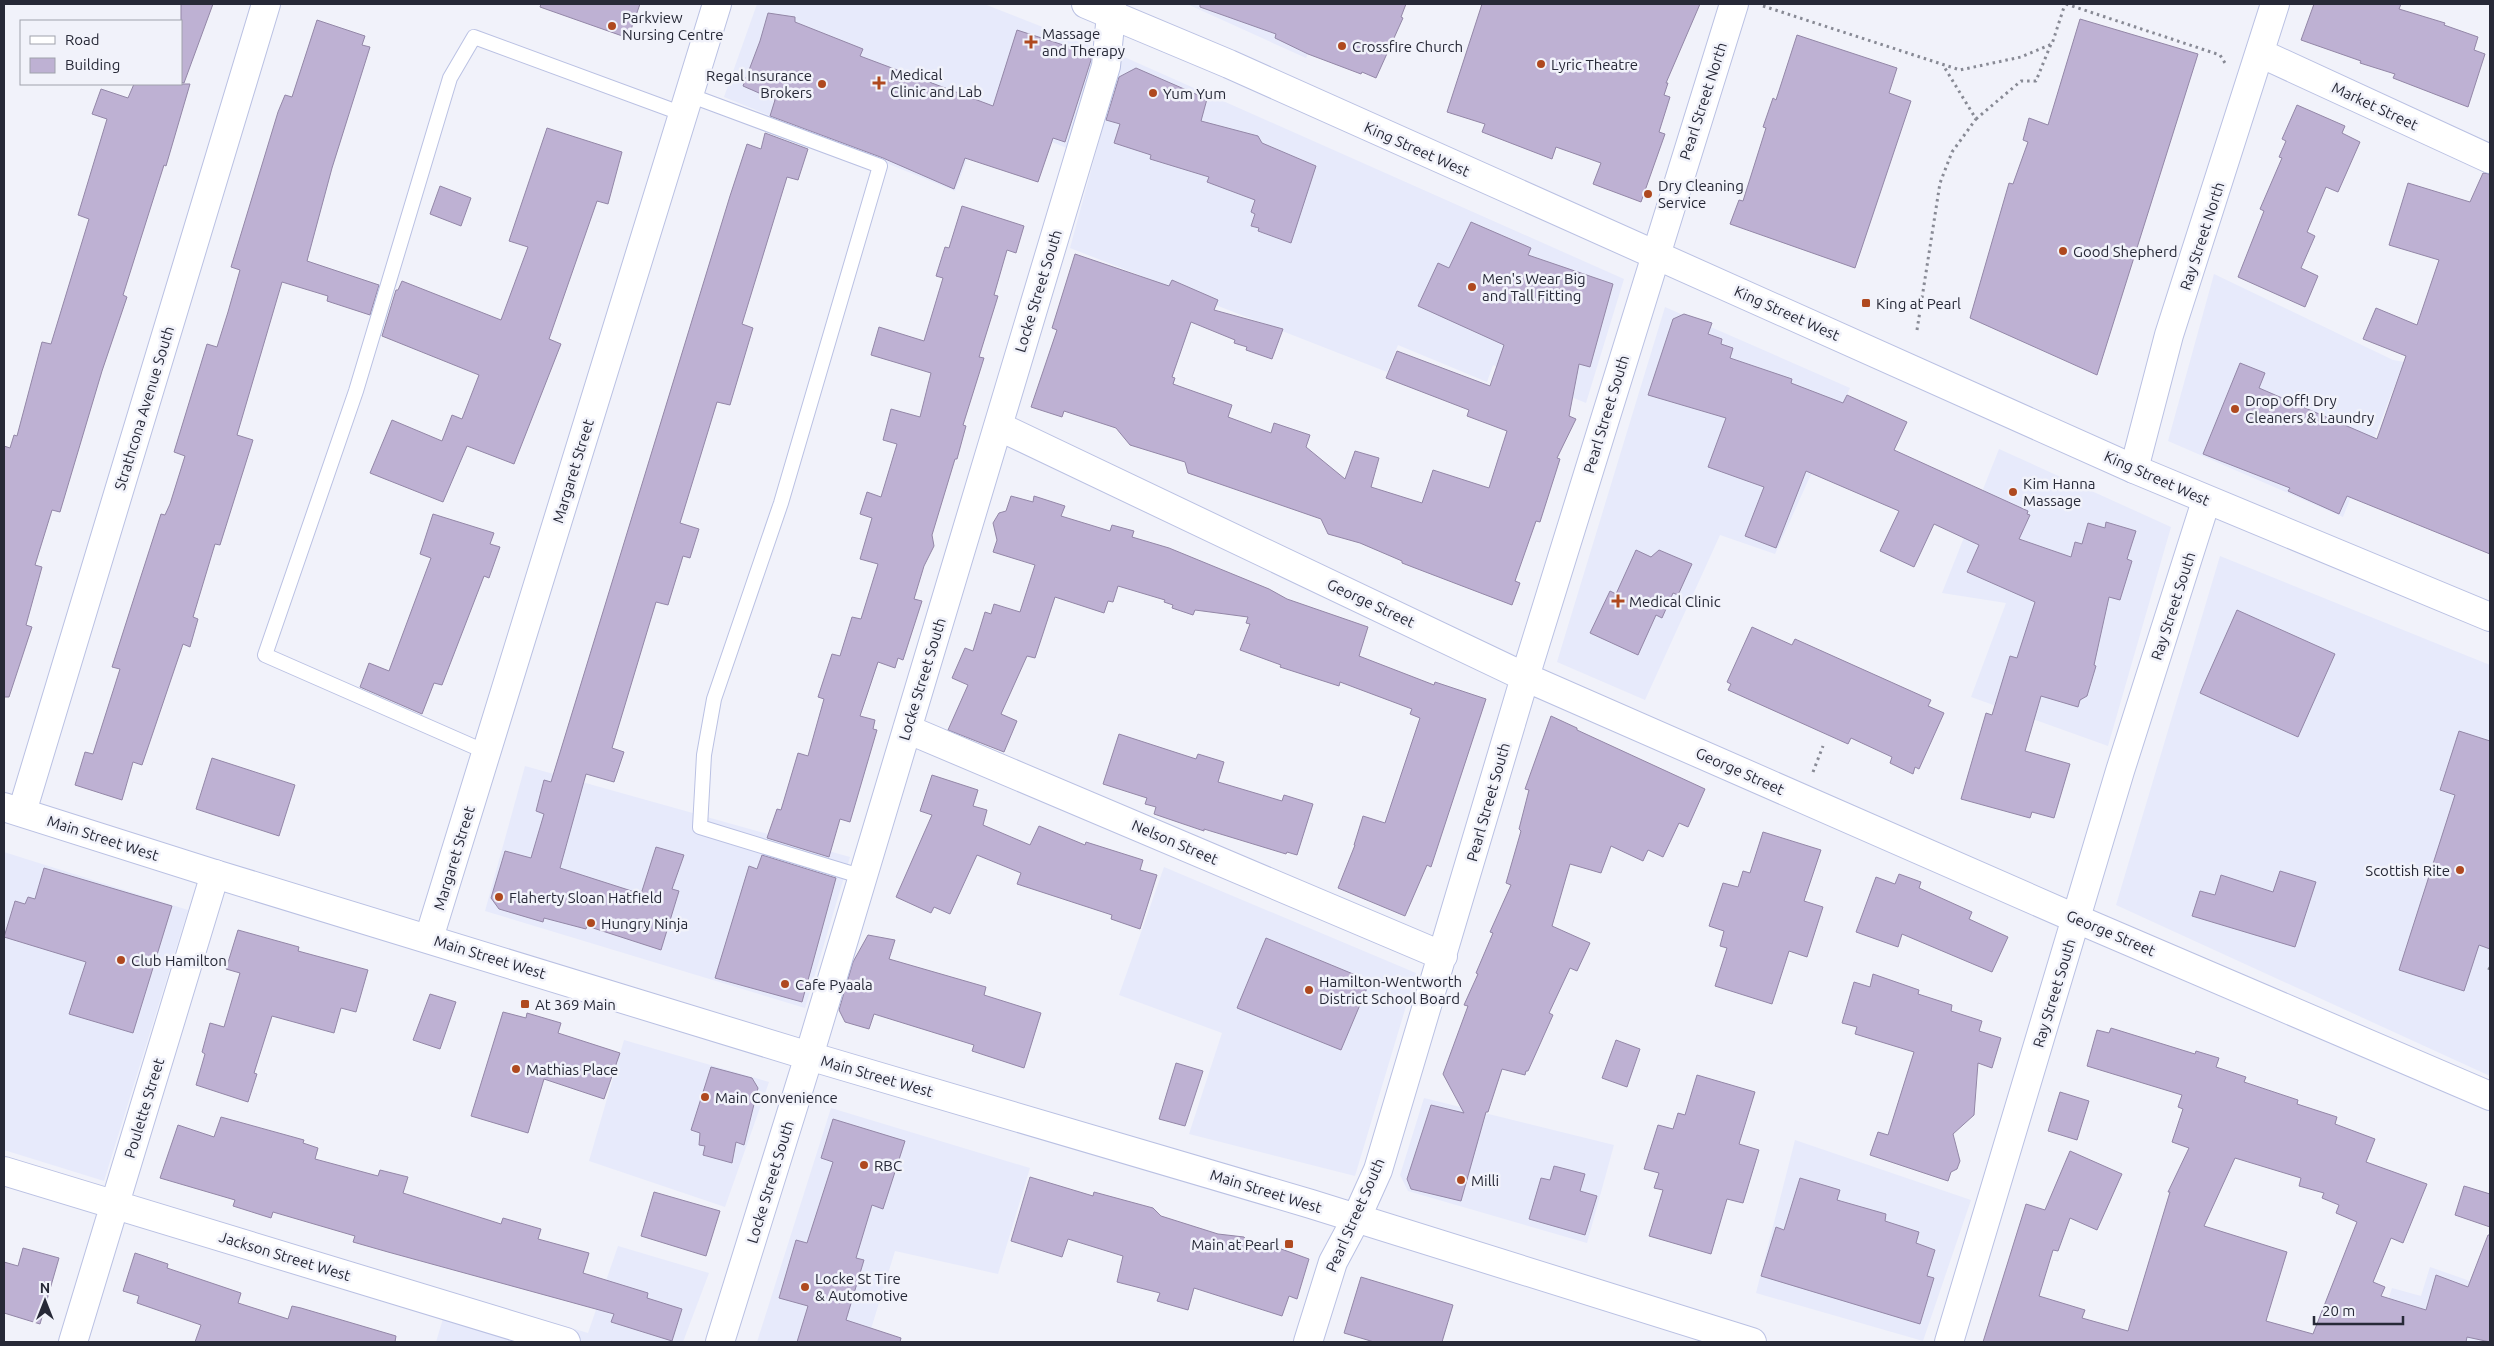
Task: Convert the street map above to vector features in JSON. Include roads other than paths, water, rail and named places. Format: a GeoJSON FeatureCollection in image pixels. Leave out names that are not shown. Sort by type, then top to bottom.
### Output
{"type":"FeatureCollection","features":[{"type":"Feature","properties":{"kind":"street","name":"Strathcona Avenue South"},"geometry":{"type":"LineString","coordinates":[[13,809],[266,4]]}},
{"type":"Feature","properties":{"kind":"street","name":"Margaret Street"},"geometry":{"type":"LineString","coordinates":[[429,938],[717,4]]}},
{"type":"Feature","properties":{"kind":"street","name":"Pearl Street North"},"geometry":{"type":"LineString","coordinates":[[1654,256],[1734,4]]}},
{"type":"Feature","properties":{"kind":"street","name":"Ray Street North"},"geometry":{"type":"LineString","coordinates":[[2134,469],[2170,335],[2275,4]]}},
{"type":"Feature","properties":{"kind":"street","name":"King Street West"},"geometry":{"type":"LineString","coordinates":[[1103,7],[1654,256],[1707,276],[2134,469],[2490,617]]}},
{"type":"Feature","properties":{"kind":"street","name":"Locke Street South"},"geometry":{"type":"LineString","coordinates":[[720,1342],[809,1056],[1106,66],[1103,7]]}},
{"type":"Feature","properties":{"kind":"street","name":"Market Street"},"geometry":{"type":"LineString","coordinates":[[2260,53],[2490,159]]}},
{"type":"Feature","properties":{"kind":"street","name":"Pearl Street South"},"geometry":{"type":"LineString","coordinates":[[1308,1342],[1333,1262],[1356,1219],[1378,1170],[1525,676],[1654,256]]}},
{"type":"Feature","properties":{"kind":"street","name":"George Street"},"geometry":{"type":"LineString","coordinates":[[998,426],[1525,676],[2077,919],[2490,1096]]}},
{"type":"Feature","properties":{"kind":"street","name":"Ray Street South"},"geometry":{"type":"LineString","coordinates":[[1948,1342],[2077,919],[2120,771],[2206,500]]}},
{"type":"Feature","properties":{"kind":"street","name":"Nelson Street"},"geometry":{"type":"LineString","coordinates":[[907,729],[1443,956]]}},
{"type":"Feature","properties":{"kind":"street","name":"Main Street West"},"geometry":{"type":"LineString","coordinates":[[13,809],[215,874],[429,938],[809,1056],[1356,1219],[1752,1342]]}},
{"type":"Feature","properties":{"kind":"street","name":"Poulette Street"},"geometry":{"type":"LineString","coordinates":[[73,1342],[215,874]]}},
{"type":"Feature","properties":{"kind":"street","name":"Jackson Street West"},"geometry":{"type":"LineString","coordinates":[[4,1171],[566,1342]]}},
{"type":"Feature","properties":{"kind":"lane"},"geometry":{"type":"LineString","coordinates":[[486,752],[266,655],[356,391],[450,78],[474,37],[880,166],[781,504],[714,699],[704,755],[700,827],[863,877]]}},
{"type":"Feature","properties":{"kind":"place","name":"Parkview Nursing Centre"},"geometry":{"type":"Point","coordinates":[612,26]}},
{"type":"Feature","properties":{"kind":"place","name":"Massage and Therapy"},"geometry":{"type":"Point","coordinates":[1031,42]}},
{"type":"Feature","properties":{"kind":"place","name":"Crossfire Church"},"geometry":{"type":"Point","coordinates":[1342,46]}},
{"type":"Feature","properties":{"kind":"place","name":"Lyric Theatre"},"geometry":{"type":"Point","coordinates":[1541,64]}},
{"type":"Feature","properties":{"kind":"place","name":"Medical Clinic and Lab"},"geometry":{"type":"Point","coordinates":[879,83]}},
{"type":"Feature","properties":{"kind":"place","name":"Regal Insurance Brokers"},"geometry":{"type":"Point","coordinates":[822,84]}},
{"type":"Feature","properties":{"kind":"place","name":"Yum Yum"},"geometry":{"type":"Point","coordinates":[1153,93]}},
{"type":"Feature","properties":{"kind":"place","name":"Dry Cleaning Service"},"geometry":{"type":"Point","coordinates":[1648,194]}},
{"type":"Feature","properties":{"kind":"place","name":"Good Shepherd"},"geometry":{"type":"Point","coordinates":[2063,251]}},
{"type":"Feature","properties":{"kind":"place","name":"Men's Wear Big and Tall Fitting"},"geometry":{"type":"Point","coordinates":[1472,287]}},
{"type":"Feature","properties":{"kind":"place","name":"King at Pearl"},"geometry":{"type":"Point","coordinates":[1866,303]}},
{"type":"Feature","properties":{"kind":"place","name":"Drop Off! Dry Cleaners & Laundry"},"geometry":{"type":"Point","coordinates":[2235,409]}},
{"type":"Feature","properties":{"kind":"place","name":"Kim Hanna Massage"},"geometry":{"type":"Point","coordinates":[2013,492]}},
{"type":"Feature","properties":{"kind":"place","name":"Medical Clinic"},"geometry":{"type":"Point","coordinates":[1618,601]}},
{"type":"Feature","properties":{"kind":"place","name":"Scottish Rite"},"geometry":{"type":"Point","coordinates":[2460,870]}},
{"type":"Feature","properties":{"kind":"place","name":"Flaherty Sloan Hatfield"},"geometry":{"type":"Point","coordinates":[499,897]}},
{"type":"Feature","properties":{"kind":"place","name":"Hungry Ninja"},"geometry":{"type":"Point","coordinates":[591,923]}},
{"type":"Feature","properties":{"kind":"place","name":"Club Hamilton"},"geometry":{"type":"Point","coordinates":[121,960]}},
{"type":"Feature","properties":{"kind":"place","name":"Cafe Pyaala"},"geometry":{"type":"Point","coordinates":[785,984]}},
{"type":"Feature","properties":{"kind":"place","name":"Hamilton-Wentworth District School Board"},"geometry":{"type":"Point","coordinates":[1309,990]}},
{"type":"Feature","properties":{"kind":"place","name":"At 369 Main"},"geometry":{"type":"Point","coordinates":[525,1004]}},
{"type":"Feature","properties":{"kind":"place","name":"Mathias Place"},"geometry":{"type":"Point","coordinates":[516,1069]}},
{"type":"Feature","properties":{"kind":"place","name":"Main Convenience"},"geometry":{"type":"Point","coordinates":[705,1097]}},
{"type":"Feature","properties":{"kind":"place","name":"RBC"},"geometry":{"type":"Point","coordinates":[864,1165]}},
{"type":"Feature","properties":{"kind":"place","name":"Milli"},"geometry":{"type":"Point","coordinates":[1461,1180]}},
{"type":"Feature","properties":{"kind":"place","name":"Main at Pearl"},"geometry":{"type":"Point","coordinates":[1289,1244]}},
{"type":"Feature","properties":{"kind":"place","name":"Locke St Tire & Automotive"},"geometry":{"type":"Point","coordinates":[805,1287]}}]}
